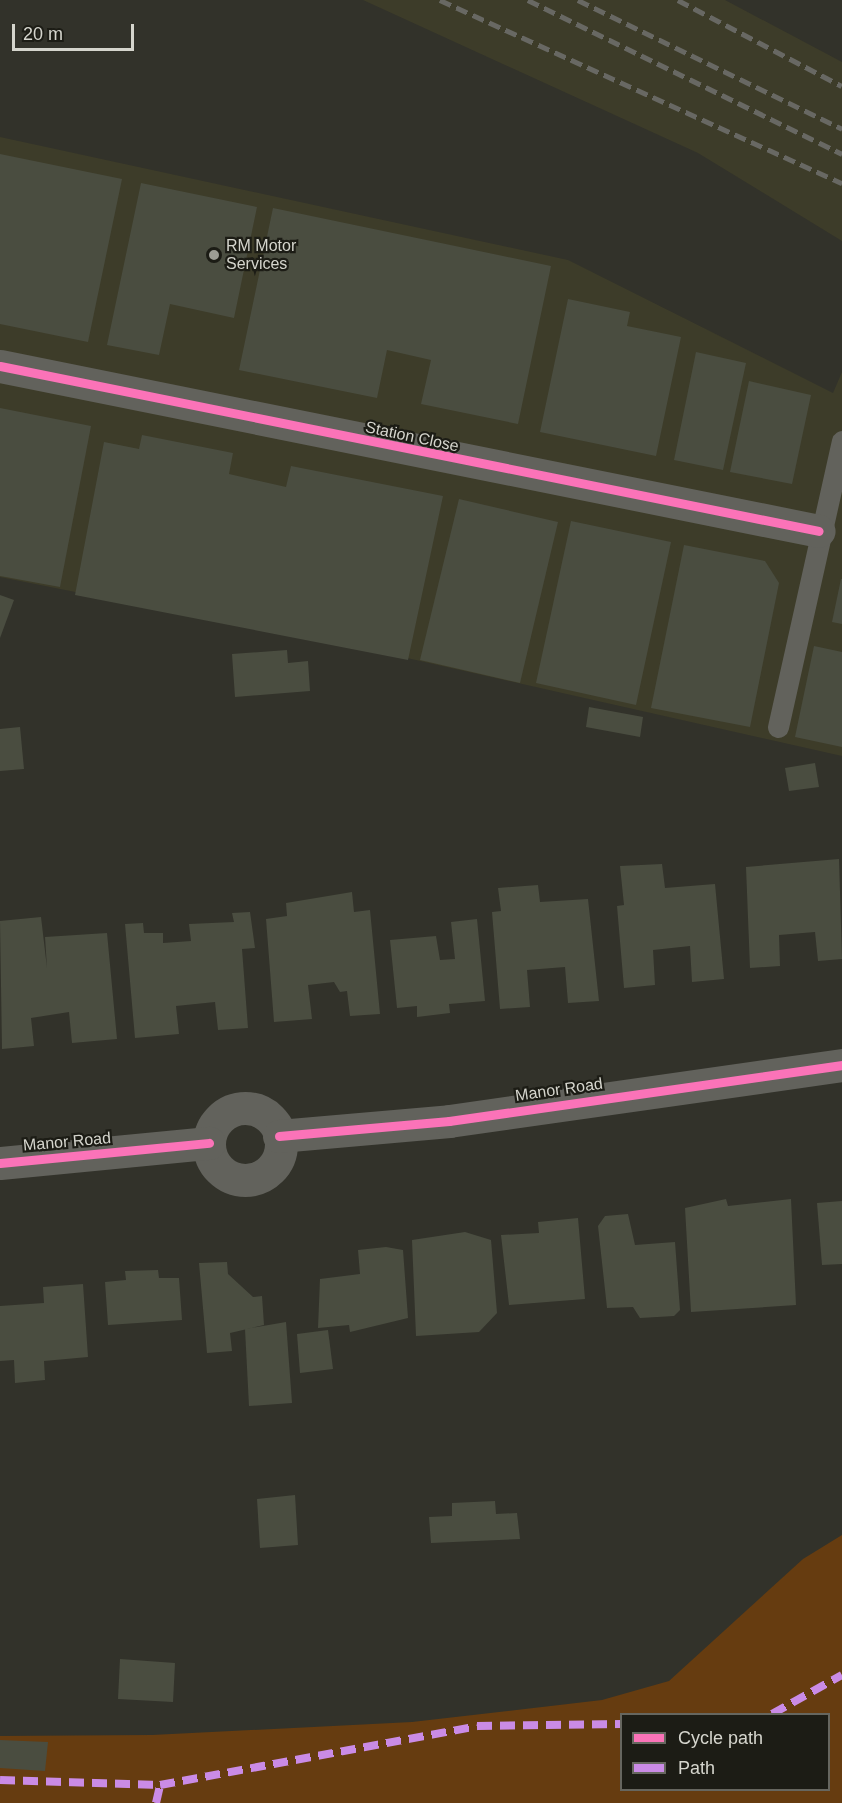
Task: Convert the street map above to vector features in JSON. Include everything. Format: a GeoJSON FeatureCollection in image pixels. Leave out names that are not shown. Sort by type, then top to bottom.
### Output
{"type":"FeatureCollection","features":[{"type":"Feature","properties":{"kind":"street","name":"Station Close"},"geometry":{"type":"LineString","coordinates":[[0,366],[819,531]]}},
{"type":"Feature","properties":{"kind":"street","name":"Manor Road"},"geometry":{"type":"LineString","coordinates":[[279,1136],[449,1121],[842,1065]]}},
{"type":"Feature","properties":{"kind":"street"},"geometry":{"type":"LineString","coordinates":[[247,1108],[268,1118],[279,1136],[277,1160],[248,1180],[220,1170],[208,1143],[225,1114],[247,1108]]}},
{"type":"Feature","properties":{"kind":"street","name":"Manor Road"},"geometry":{"type":"LineString","coordinates":[[0,1163],[208,1143]]}},
{"type":"Feature","properties":{"kind":"lane"},"geometry":{"type":"LineString","coordinates":[[778,727],[819,531],[836,487],[842,441]]}},
{"type":"Feature","properties":{"kind":"shaded area"},"geometry":{"type":"Polygon","coordinates":[[[363,0],[725,0],[842,62],[842,241],[698,153],[363,0]]]}},
{"type":"Feature","properties":{"kind":"shaded area"},"geometry":{"type":"Polygon","coordinates":[[[0,137],[568,260],[833,393],[842,372],[842,756],[407,658],[0,577],[0,137]]]}},
{"type":"Feature","properties":{"kind":"shaded area"},"geometry":{"type":"Polygon","coordinates":[[[842,1535],[842,1803],[0,1803],[0,1736],[152,1735],[412,1722],[602,1700],[669,1681],[803,1559],[842,1535]]]}},
{"type":"Feature","properties":{"kind":"building"},"geometry":{"type":"Polygon","coordinates":[[[0,154],[122,179],[88,342],[0,324],[0,154]]]}},
{"type":"Feature","properties":{"kind":"building"},"geometry":{"type":"Polygon","coordinates":[[[141,183],[257,207],[234,318],[170,304],[159,355],[107,345],[141,183]]]}},
{"type":"Feature","properties":{"kind":"building"},"geometry":{"type":"Polygon","coordinates":[[[273,208],[551,266],[518,424],[421,404],[431,360],[387,350],[377,398],[239,370],[273,208]]]}},
{"type":"Feature","properties":{"kind":"building"},"geometry":{"type":"Polygon","coordinates":[[[568,299],[630,312],[627,326],[681,337],[656,456],[540,432],[568,299]]]}},
{"type":"Feature","properties":{"kind":"building"},"geometry":{"type":"Polygon","coordinates":[[[696,352],[746,363],[723,470],[674,460],[696,352]]]}},
{"type":"Feature","properties":{"kind":"building"},"geometry":{"type":"Polygon","coordinates":[[[749,381],[811,395],[792,484],[730,472],[749,381]]]}},
{"type":"Feature","properties":{"kind":"building"},"geometry":{"type":"Polygon","coordinates":[[[0,408],[91,426],[60,587],[0,576],[0,408]]]}},
{"type":"Feature","properties":{"kind":"building"},"geometry":{"type":"Polygon","coordinates":[[[142,435],[233,453],[229,474],[286,487],[291,466],[443,496],[408,660],[75,595],[104,442],[139,449],[142,435]]]}},
{"type":"Feature","properties":{"kind":"building"},"geometry":{"type":"Polygon","coordinates":[[[459,499],[558,522],[520,683],[420,660],[459,499]]]}},
{"type":"Feature","properties":{"kind":"building"},"geometry":{"type":"Polygon","coordinates":[[[571,521],[671,542],[636,705],[536,683],[571,521]]]}},
{"type":"Feature","properties":{"kind":"building"},"geometry":{"type":"Polygon","coordinates":[[[684,545],[765,561],[779,583],[750,727],[651,708],[684,545]]]}},
{"type":"Feature","properties":{"kind":"building"},"geometry":{"type":"Polygon","coordinates":[[[842,579],[842,624],[832,622],[842,579]]]}},
{"type":"Feature","properties":{"kind":"building"},"geometry":{"type":"Polygon","coordinates":[[[0,595],[14,600],[0,638],[0,595]]]}},
{"type":"Feature","properties":{"kind":"building"},"geometry":{"type":"Polygon","coordinates":[[[814,646],[842,652],[842,747],[795,737],[814,646]]]}},
{"type":"Feature","properties":{"kind":"building"},"geometry":{"type":"Polygon","coordinates":[[[287,650],[288,663],[308,661],[310,691],[235,697],[232,654],[287,650]]]}},
{"type":"Feature","properties":{"kind":"building"},"geometry":{"type":"Polygon","coordinates":[[[589,707],[643,717],[640,737],[586,727],[589,707]]]}},
{"type":"Feature","properties":{"kind":"building"},"geometry":{"type":"Polygon","coordinates":[[[20,727],[24,769],[0,771],[0,729],[20,727]]]}},
{"type":"Feature","properties":{"kind":"building"},"geometry":{"type":"Polygon","coordinates":[[[815,763],[819,787],[789,791],[785,768],[815,763]]]}},
{"type":"Feature","properties":{"kind":"building"},"geometry":{"type":"Polygon","coordinates":[[[839,859],[842,959],[818,961],[815,932],[779,935],[780,966],[750,968],[746,867],[839,859]]]}},
{"type":"Feature","properties":{"kind":"building"},"geometry":{"type":"Polygon","coordinates":[[[662,864],[665,888],[715,884],[724,979],[692,982],[690,946],[653,950],[655,985],[624,988],[617,906],[624,905],[620,866],[662,864]]]}},
{"type":"Feature","properties":{"kind":"building"},"geometry":{"type":"Polygon","coordinates":[[[538,885],[540,902],[588,899],[599,1001],[568,1003],[565,967],[527,970],[530,1007],[500,1009],[492,912],[501,911],[498,888],[538,885]]]}},
{"type":"Feature","properties":{"kind":"building"},"geometry":{"type":"Polygon","coordinates":[[[352,892],[354,912],[370,910],[380,1014],[350,1016],[347,991],[340,992],[334,982],[308,985],[312,1019],[274,1022],[266,919],[287,916],[286,903],[352,892]]]}},
{"type":"Feature","properties":{"kind":"building"},"geometry":{"type":"Polygon","coordinates":[[[250,912],[255,948],[242,949],[248,1028],[218,1030],[215,1002],[176,1006],[179,1034],[135,1038],[125,924],[143,923],[144,933],[163,933],[163,943],[191,941],[189,924],[234,922],[232,913],[250,912]]]}},
{"type":"Feature","properties":{"kind":"building"},"geometry":{"type":"Polygon","coordinates":[[[41,917],[47,968],[45,937],[107,933],[117,1039],[72,1043],[69,1012],[31,1018],[34,1046],[2,1049],[0,921],[41,917]]]}},
{"type":"Feature","properties":{"kind":"building"},"geometry":{"type":"Polygon","coordinates":[[[477,919],[485,1001],[449,1004],[450,1013],[417,1017],[417,1006],[397,1008],[390,940],[436,936],[440,960],[455,959],[451,922],[477,919]]]}},
{"type":"Feature","properties":{"kind":"building"},"geometry":{"type":"Polygon","coordinates":[[[726,1199],[728,1206],[791,1199],[796,1305],[691,1312],[685,1208],[726,1199]]]}},
{"type":"Feature","properties":{"kind":"building"},"geometry":{"type":"Polygon","coordinates":[[[842,1201],[842,1264],[822,1265],[817,1203],[842,1201]]]}},
{"type":"Feature","properties":{"kind":"building"},"geometry":{"type":"Polygon","coordinates":[[[628,1214],[635,1245],[675,1242],[680,1310],[674,1316],[640,1318],[633,1307],[607,1308],[598,1226],[605,1216],[628,1214]]]}},
{"type":"Feature","properties":{"kind":"building"},"geometry":{"type":"Polygon","coordinates":[[[578,1218],[585,1299],[509,1305],[501,1235],[539,1233],[538,1222],[578,1218]]]}},
{"type":"Feature","properties":{"kind":"building"},"geometry":{"type":"Polygon","coordinates":[[[465,1232],[491,1240],[497,1313],[479,1332],[416,1336],[412,1240],[465,1232]]]}},
{"type":"Feature","properties":{"kind":"building"},"geometry":{"type":"Polygon","coordinates":[[[386,1247],[403,1250],[408,1318],[350,1332],[349,1325],[318,1328],[320,1279],[360,1274],[358,1250],[386,1247]]]}},
{"type":"Feature","properties":{"kind":"building"},"geometry":{"type":"Polygon","coordinates":[[[227,1262],[228,1274],[253,1297],[262,1296],[264,1325],[230,1333],[232,1351],[207,1353],[199,1263],[227,1262]]]}},
{"type":"Feature","properties":{"kind":"building"},"geometry":{"type":"Polygon","coordinates":[[[158,1270],[159,1278],[179,1278],[182,1320],[108,1325],[105,1282],[126,1280],[125,1271],[158,1270]]]}},
{"type":"Feature","properties":{"kind":"building"},"geometry":{"type":"Polygon","coordinates":[[[83,1284],[88,1357],[44,1361],[45,1380],[15,1383],[14,1360],[0,1361],[0,1306],[44,1303],[43,1287],[83,1284]]]}},
{"type":"Feature","properties":{"kind":"building"},"geometry":{"type":"Polygon","coordinates":[[[286,1322],[292,1403],[249,1406],[245,1329],[286,1322]]]}},
{"type":"Feature","properties":{"kind":"building"},"geometry":{"type":"Polygon","coordinates":[[[328,1330],[333,1369],[300,1373],[297,1334],[328,1330]]]}},
{"type":"Feature","properties":{"kind":"building"},"geometry":{"type":"Polygon","coordinates":[[[295,1495],[298,1545],[260,1548],[257,1499],[295,1495]]]}},
{"type":"Feature","properties":{"kind":"building"},"geometry":{"type":"Polygon","coordinates":[[[495,1501],[496,1514],[517,1513],[520,1539],[431,1543],[429,1517],[452,1516],[452,1503],[495,1501]]]}},
{"type":"Feature","properties":{"kind":"building"},"geometry":{"type":"Polygon","coordinates":[[[120,1659],[175,1663],[173,1702],[118,1699],[120,1659]]]}},
{"type":"Feature","properties":{"kind":"building"},"geometry":{"type":"Polygon","coordinates":[[[0,1740],[48,1742],[45,1771],[0,1768],[0,1740]]]}},
{"type":"Feature","properties":{"kind":"railway"},"geometry":{"type":"LineString","coordinates":[[440,0],[842,183]]}},
{"type":"Feature","properties":{"kind":"railway"},"geometry":{"type":"LineString","coordinates":[[528,0],[842,154]]}},
{"type":"Feature","properties":{"kind":"railway"},"geometry":{"type":"LineString","coordinates":[[578,0],[842,129]]}},
{"type":"Feature","properties":{"kind":"railway"},"geometry":{"type":"LineString","coordinates":[[678,0],[842,86]]}},
{"type":"Feature","properties":{"kind":"marked path"},"geometry":{"type":"LineString","coordinates":[[774,1713],[842,1675]]}},
{"type":"Feature","properties":{"kind":"marked path"},"geometry":{"type":"LineString","coordinates":[[0,1780],[160,1785],[477,1726],[620,1724]]}},
{"type":"Feature","properties":{"kind":"marked path"},"geometry":{"type":"LineString","coordinates":[[156,1803],[160,1785]]}},
{"type":"Feature","properties":{"kind":"cycle path"},"geometry":{"type":"LineString","coordinates":[[0,366],[819,531]]}},
{"type":"Feature","properties":{"kind":"cycle path"},"geometry":{"type":"LineString","coordinates":[[279,1136],[449,1121],[842,1065]]}},
{"type":"Feature","properties":{"kind":"cycle path"},"geometry":{"type":"LineString","coordinates":[[0,1163],[209,1143]]}},
{"type":"Feature","properties":{"kind":"place","name":"RM Motor Services"},"geometry":{"type":"Point","coordinates":[214,255]}}]}
